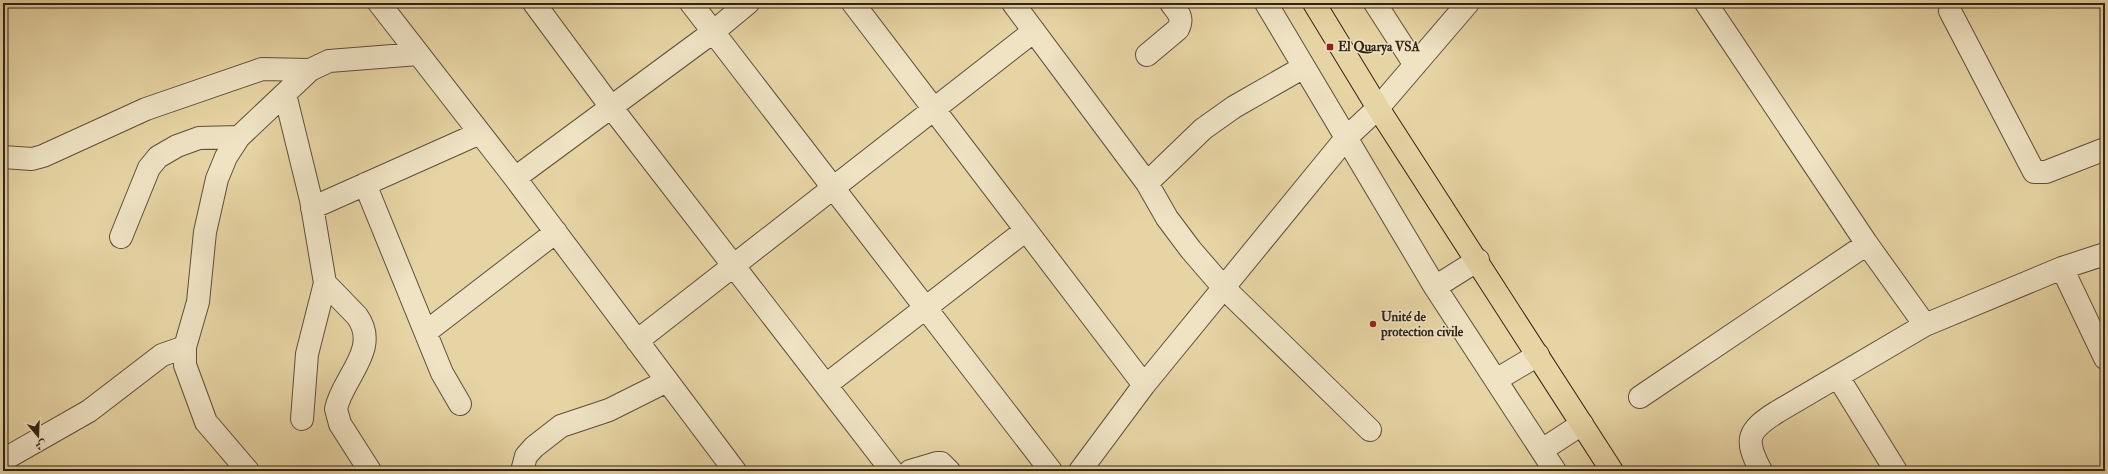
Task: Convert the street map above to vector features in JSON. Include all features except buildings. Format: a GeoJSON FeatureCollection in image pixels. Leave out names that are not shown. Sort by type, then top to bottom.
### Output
{"type":"FeatureCollection","features":[{"type":"Feature","properties":{"kind":"highway"},"geometry":{"type":"LineString","coordinates":[[1314,3],[1378,108],[1478,260],[1612,471]]}},
{"type":"Feature","properties":{"kind":"street"},"geometry":{"type":"LineString","coordinates":[[379,3],[515,178],[735,471]]}},
{"type":"Feature","properties":{"kind":"street"},"geometry":{"type":"LineString","coordinates":[[534,3],[611,107],[892,471]]}},
{"type":"Feature","properties":{"kind":"street"},"geometry":{"type":"LineString","coordinates":[[691,3],[1051,471]]}},
{"type":"Feature","properties":{"kind":"street"},"geometry":{"type":"LineString","coordinates":[[515,178],[713,32],[748,3]]}},
{"type":"Feature","properties":{"kind":"street"},"geometry":{"type":"LineString","coordinates":[[853,3],[1144,385]]}},
{"type":"Feature","properties":{"kind":"street"},"geometry":{"type":"LineString","coordinates":[[1013,3],[1147,183],[1168,218],[1191,250],[1223,287],[1370,430]]}},
{"type":"Feature","properties":{"kind":"street"},"geometry":{"type":"LineString","coordinates":[[1147,55],[1178,29],[1181,24],[1181,16],[1171,3]]}},
{"type":"Feature","properties":{"kind":"street"},"geometry":{"type":"LineString","coordinates":[[1266,3],[1435,287],[1555,471]]}},
{"type":"Feature","properties":{"kind":"street"},"geometry":{"type":"LineString","coordinates":[[1375,3],[1415,65]]}},
{"type":"Feature","properties":{"kind":"street"},"geometry":{"type":"LineString","coordinates":[[1089,467],[1144,385],[1223,287],[1346,138],[1378,108],[1468,3]]}},
{"type":"Feature","properties":{"kind":"street"},"geometry":{"type":"LineString","coordinates":[[1706,3],[1867,244],[1926,325]]}},
{"type":"Feature","properties":{"kind":"street"},"geometry":{"type":"LineString","coordinates":[[1952,6],[2034,172],[2046,172],[2105,149]]}},
{"type":"Feature","properties":{"kind":"street"},"geometry":{"type":"LineString","coordinates":[[637,341],[733,265],[935,110],[1034,31]]}},
{"type":"Feature","properties":{"kind":"street"},"geometry":{"type":"LineString","coordinates":[[248,471],[206,422],[186,365],[185,346],[198,302],[205,232],[217,179],[226,157],[239,137],[310,70],[329,62],[418,54]]}},
{"type":"Feature","properties":{"kind":"street"},"geometry":{"type":"LineString","coordinates":[[1147,183],[1203,129],[1234,107],[1304,66]]}},
{"type":"Feature","properties":{"kind":"street"},"geometry":{"type":"LineString","coordinates":[[3,157],[32,159],[43,156],[146,109],[262,69],[310,70]]}},
{"type":"Feature","properties":{"kind":"street"},"geometry":{"type":"LineString","coordinates":[[285,94],[312,208],[325,283],[307,354],[302,419]]}},
{"type":"Feature","properties":{"kind":"street"},"geometry":{"type":"LineString","coordinates":[[312,208],[480,133]]}},
{"type":"Feature","properties":{"kind":"street"},"geometry":{"type":"LineString","coordinates":[[121,237],[149,168],[158,157],[177,146],[199,138],[239,137]]}},
{"type":"Feature","properties":{"kind":"street"},"geometry":{"type":"LineString","coordinates":[[365,184],[442,373],[460,404]]}},
{"type":"Feature","properties":{"kind":"street"},"geometry":{"type":"LineString","coordinates":[[826,386],[925,307],[1026,230]]}},
{"type":"Feature","properties":{"kind":"street"},"geometry":{"type":"LineString","coordinates":[[426,332],[556,232]]}},
{"type":"Feature","properties":{"kind":"street"},"geometry":{"type":"LineString","coordinates":[[1640,397],[1867,244]]}},
{"type":"Feature","properties":{"kind":"street"},"geometry":{"type":"LineString","coordinates":[[1761,471],[1751,447],[1750,436],[1758,424],[1926,325],[2062,268],[2105,254]]}},
{"type":"Feature","properties":{"kind":"street"},"geometry":{"type":"LineString","coordinates":[[1435,287],[1478,260]]}},
{"type":"Feature","properties":{"kind":"street"},"geometry":{"type":"LineString","coordinates":[[2062,268],[2105,358]]}},
{"type":"Feature","properties":{"kind":"street"},"geometry":{"type":"LineString","coordinates":[[325,283],[357,316],[361,322],[364,333],[364,350],[337,403],[336,409],[340,424],[370,471]]}},
{"type":"Feature","properties":{"kind":"street"},"geometry":{"type":"LineString","coordinates":[[3,460],[89,411],[162,355],[185,346]]}},
{"type":"Feature","properties":{"kind":"street"},"geometry":{"type":"LineString","coordinates":[[1496,380],[1538,355]]}},
{"type":"Feature","properties":{"kind":"street"},"geometry":{"type":"LineString","coordinates":[[1838,377],[1896,471]]}},
{"type":"Feature","properties":{"kind":"street"},"geometry":{"type":"LineString","coordinates":[[522,471],[526,456],[534,447],[561,426],[609,410],[667,381]]}},
{"type":"Feature","properties":{"kind":"street"},"geometry":{"type":"LineString","coordinates":[[1542,450],[1582,424]]}},
{"type":"Feature","properties":{"kind":"street"},"geometry":{"type":"LineString","coordinates":[[910,471],[941,463],[949,471]]}},
{"type":"Feature","properties":{"kind":"place","name":"El Quarya VSA"},"geometry":{"type":"Point","coordinates":[1330,47]}},
{"type":"Feature","properties":{"kind":"place","name":"Unité de protection civile"},"geometry":{"type":"Point","coordinates":[1373,324]}}]}
